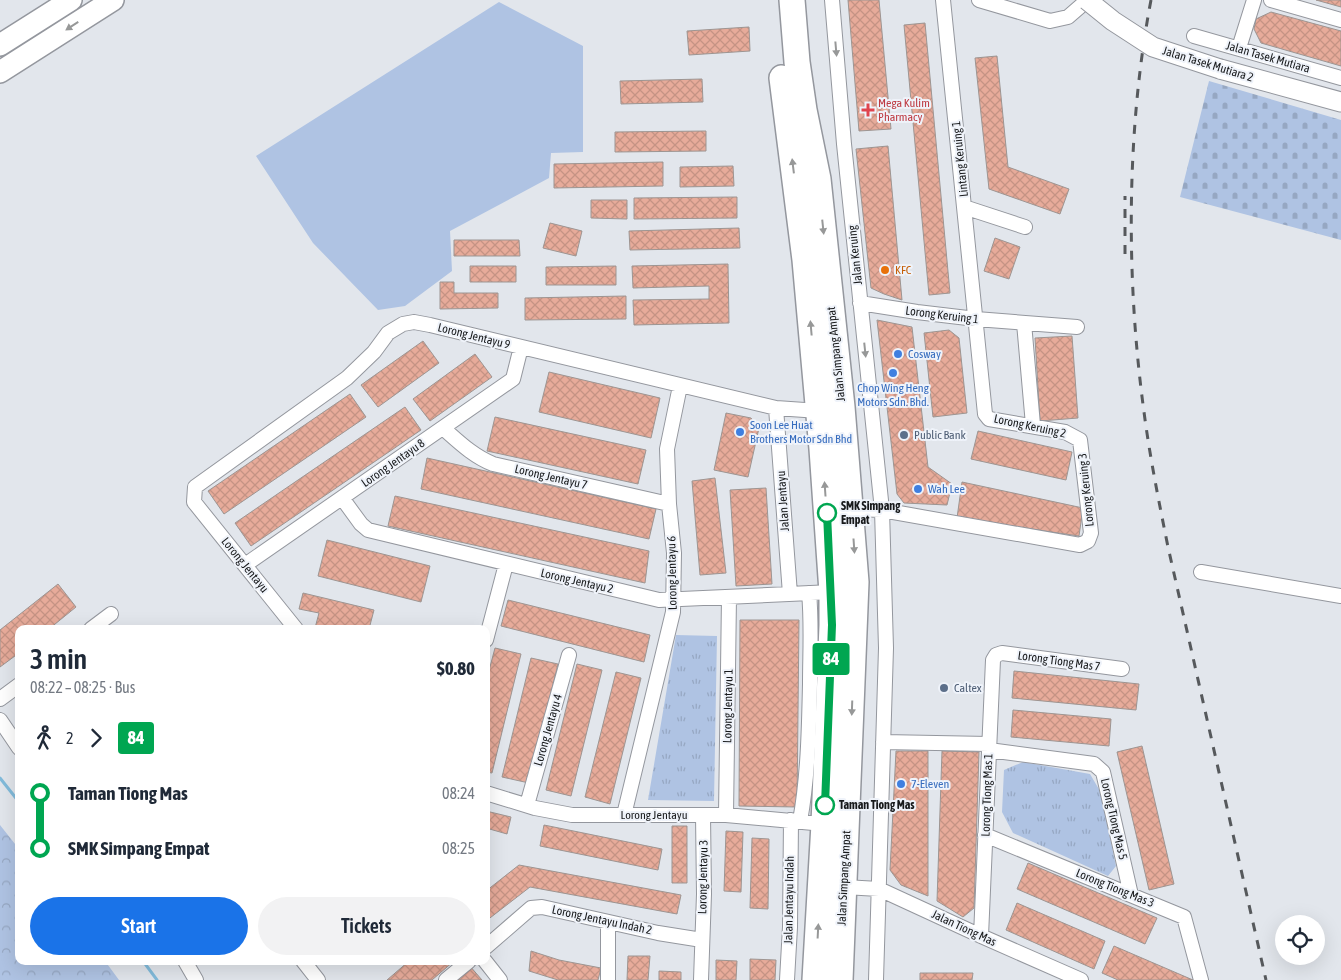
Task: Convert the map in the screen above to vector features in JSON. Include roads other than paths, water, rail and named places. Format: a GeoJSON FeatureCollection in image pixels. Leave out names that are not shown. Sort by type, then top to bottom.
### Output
{"type":"FeatureCollection","features":[{"type":"Feature","properties":{"kind":"highway","name":"Jalan Simpang Ampat"},"geometry":{"type":"LineString","coordinates":[[775,0],[781,72],[805,260],[819,411],[821,592],[832,625],[805,822],[816,980]]}},
{"type":"Feature","properties":{"kind":"highway","name":"Jalan Simpang Ampat"},"geometry":{"type":"LineString","coordinates":[[792,0],[797,62],[818,179],[842,407],[856,582],[840,980]]}},
{"type":"Feature","properties":{"kind":"main road"},"geometry":{"type":"LineString","coordinates":[[0,45],[71,0]]}},
{"type":"Feature","properties":{"kind":"main road"},"geometry":{"type":"LineString","coordinates":[[0,72],[113,0]]}},
{"type":"Feature","properties":{"kind":"street","name":"Jalan Keruing"},"geometry":{"type":"LineString","coordinates":[[832,0],[844,144],[882,510],[886,648],[876,980]]}},
{"type":"Feature","properties":{"kind":"street","name":"Lintang Keruing 1"},"geometry":{"type":"LineString","coordinates":[[943,0],[976,319]]}},
{"type":"Feature","properties":{"kind":"street"},"geometry":{"type":"LineString","coordinates":[[979,0],[1050,21],[1068,17],[1085,0]]}},
{"type":"Feature","properties":{"kind":"street","name":"Jalan Tasek Mutiara 2"},"geometry":{"type":"LineString","coordinates":[[1085,0],[1153,47],[1220,69],[1341,102]]}},
{"type":"Feature","properties":{"kind":"street"},"geometry":{"type":"LineString","coordinates":[[1238,48],[1254,0]]}},
{"type":"Feature","properties":{"kind":"street"},"geometry":{"type":"LineString","coordinates":[[1271,0],[1341,20]]}},
{"type":"Feature","properties":{"kind":"street","name":"Jalan Tasek Mutiara"},"geometry":{"type":"LineString","coordinates":[[1194,36],[1341,78]]}},
{"type":"Feature","properties":{"kind":"street"},"geometry":{"type":"LineString","coordinates":[[964,207],[1025,227]]}},
{"type":"Feature","properties":{"kind":"street","name":"Lorong Keruing 1"},"geometry":{"type":"LineString","coordinates":[[860,303],[976,319],[1077,327]]}},
{"type":"Feature","properties":{"kind":"street","name":"Lorong Keruing 2"},"geometry":{"type":"LineString","coordinates":[[976,319],[985,414],[989,419],[1065,432],[1080,440]]}},
{"type":"Feature","properties":{"kind":"street","name":"Lorong Jentayu 9"},"geometry":{"type":"LineString","coordinates":[[194,502],[195,487],[347,378],[374,352],[388,333],[403,324],[414,322],[776,408],[819,411]]}},
{"type":"Feature","properties":{"kind":"street"},"geometry":{"type":"LineString","coordinates":[[1024,323],[1033,426]]}},
{"type":"Feature","properties":{"kind":"street","name":"Lorong Jentayu 8"},"geometry":{"type":"LineString","coordinates":[[245,565],[513,379],[521,347]]}},
{"type":"Feature","properties":{"kind":"street","name":"Lorong Jentayu 6"},"geometry":{"type":"LineString","coordinates":[[624,815],[673,612],[674,554],[669,504],[667,449],[680,386]]}},
{"type":"Feature","properties":{"kind":"street","name":"Jalan Jentayu"},"geometry":{"type":"LineString","coordinates":[[776,408],[790,594]]}},
{"type":"Feature","properties":{"kind":"street","name":"Lorong Jentayu 7"},"geometry":{"type":"LineString","coordinates":[[443,428],[469,452],[493,464],[669,504]]}},
{"type":"Feature","properties":{"kind":"street","name":"Lorong Keruing 3"},"geometry":{"type":"LineString","coordinates":[[882,510],[1080,544],[1088,541],[1091,533],[1080,440]]}},
{"type":"Feature","properties":{"kind":"street","name":"Lorong Jentayu 2"},"geometry":{"type":"LineString","coordinates":[[342,498],[361,524],[368,530],[659,600],[821,592]]}},
{"type":"Feature","properties":{"kind":"street","name":"Lorong Jentayu"},"geometry":{"type":"LineString","coordinates":[[194,502],[293,625]]}},
{"type":"Feature","properties":{"kind":"street"},"geometry":{"type":"LineString","coordinates":[[851,509],[882,510]]}},
{"type":"Feature","properties":{"kind":"street"},"geometry":{"type":"LineString","coordinates":[[490,625],[506,564]]}},
{"type":"Feature","properties":{"kind":"street"},"geometry":{"type":"LineString","coordinates":[[1201,572],[1341,596]]}},
{"type":"Feature","properties":{"kind":"street","name":"Lorong Jentayu 1"},"geometry":{"type":"LineString","coordinates":[[726,815],[729,597]]}},
{"type":"Feature","properties":{"kind":"street"},"geometry":{"type":"LineString","coordinates":[[96,625],[111,614]]}},
{"type":"Feature","properties":{"kind":"street","name":"Lorong Tiong Mas 7"},"geometry":{"type":"LineString","coordinates":[[996,655],[1002,653],[1122,669]]}},
{"type":"Feature","properties":{"kind":"street","name":"Lorong Jentayu 4"},"geometry":{"type":"LineString","coordinates":[[527,805],[568,655]]}},
{"type":"Feature","properties":{"kind":"street","name":"Lorong Tiong Mas 1"},"geometry":{"type":"LineString","coordinates":[[981,936],[993,660],[996,655]]}},
{"type":"Feature","properties":{"kind":"street"},"geometry":{"type":"LineString","coordinates":[[0,699],[15,688]]}},
{"type":"Feature","properties":{"kind":"street"},"geometry":{"type":"LineString","coordinates":[[0,720],[15,742]]}},
{"type":"Feature","properties":{"kind":"street"},"geometry":{"type":"LineString","coordinates":[[883,742],[989,747]]}},
{"type":"Feature","properties":{"kind":"street","name":"Lorong Tiong Mas 5"},"geometry":{"type":"LineString","coordinates":[[989,747],[1094,764],[1100,767],[1103,772],[1131,894]]}},
{"type":"Feature","properties":{"kind":"street","name":"Lorong Jentayu"},"geometry":{"type":"LineString","coordinates":[[490,794],[572,815],[703,814],[805,822]]}},
{"type":"Feature","properties":{"kind":"street","name":"Lorong Jentayu 3"},"geometry":{"type":"LineString","coordinates":[[701,980],[704,894],[703,814]]}},
{"type":"Feature","properties":{"kind":"street","name":"Jalan Jentayu Indah"},"geometry":{"type":"LineString","coordinates":[[787,980],[790,927],[805,822]]}},
{"type":"Feature","properties":{"kind":"street","name":"Lorong Tiong Mas 3"},"geometry":{"type":"LineString","coordinates":[[985,835],[1184,917],[1201,980]]}},
{"type":"Feature","properties":{"kind":"street","name":"Jalan Tiong Mas"},"geometry":{"type":"LineString","coordinates":[[844,887],[879,889],[1081,980]]}},
{"type":"Feature","properties":{"kind":"street","name":"Lorong Jentayu Indah 2"},"geometry":{"type":"LineString","coordinates":[[490,944],[531,908],[542,907],[702,940]]}},
{"type":"Feature","properties":{"kind":"street"},"geometry":{"type":"LineString","coordinates":[[608,922],[608,980]]}},
{"type":"Feature","properties":{"kind":"street"},"geometry":{"type":"LineString","coordinates":[[188,965],[196,980]]}},
{"type":"Feature","properties":{"kind":"street"},"geometry":{"type":"LineString","coordinates":[[306,965],[318,980]]}},
{"type":"Feature","properties":{"kind":"street"},"geometry":{"type":"LineString","coordinates":[[446,980],[464,965]]}},
{"type":"Feature","properties":{"kind":"street"},"geometry":{"type":"LineString","coordinates":[[488,965],[500,980]]}},
{"type":"Feature","properties":{"kind":"waterway"},"geometry":{"type":"LineString","coordinates":[[0,778],[15,797]]}},
{"type":"Feature","properties":{"kind":"waterway"},"geometry":{"type":"LineString","coordinates":[[146,965],[157,980]]}},
{"type":"Feature","properties":{"kind":"railway"},"geometry":{"type":"LineString","coordinates":[[1151,0],[1137,101],[1131,206],[1134,310],[1138,362],[1152,463],[1168,547],[1266,980]]}},
{"type":"Feature","properties":{"kind":"railway"},"geometry":{"type":"LineString","coordinates":[[1125,196],[1125,254]]}},
{"type":"Feature","properties":{"kind":"place","name":"Mega Kulim Pharmacy"},"geometry":{"type":"Point","coordinates":[868,110]}},
{"type":"Feature","properties":{"kind":"place","name":"KFC"},"geometry":{"type":"Point","coordinates":[885,270]}},
{"type":"Feature","properties":{"kind":"place","name":"Cosway"},"geometry":{"type":"Point","coordinates":[898,354]}},
{"type":"Feature","properties":{"kind":"place","name":"Chop Wing Heng Motors Sdn. Bhd."},"geometry":{"type":"Point","coordinates":[893,373]}},
{"type":"Feature","properties":{"kind":"place","name":"Soon Lee Huat Brothers Motor Sdn Bhd"},"geometry":{"type":"Point","coordinates":[740,432]}},
{"type":"Feature","properties":{"kind":"place","name":"Public Bank"},"geometry":{"type":"Point","coordinates":[904,435]}},
{"type":"Feature","properties":{"kind":"place","name":"Wah Lee"},"geometry":{"type":"Point","coordinates":[918,489]}},
{"type":"Feature","properties":{"kind":"place","name":"SMK Simpang Empat"},"geometry":{"type":"Point","coordinates":[827,513]}},
{"type":"Feature","properties":{"kind":"place","name":"Caltex"},"geometry":{"type":"Point","coordinates":[944,688]}},
{"type":"Feature","properties":{"kind":"place","name":"7-Eleven"},"geometry":{"type":"Point","coordinates":[901,784]}},
{"type":"Feature","properties":{"kind":"place","name":"Taman Tiong Mas"},"geometry":{"type":"Point","coordinates":[825,805]}}]}
